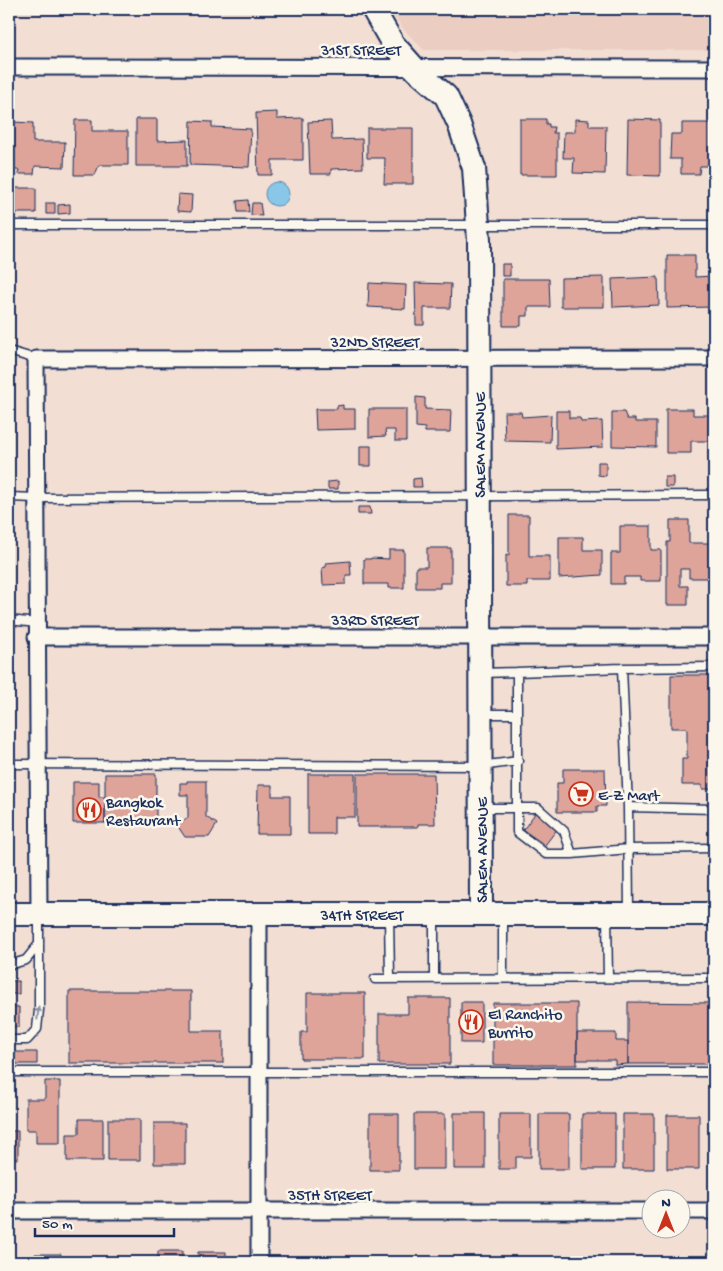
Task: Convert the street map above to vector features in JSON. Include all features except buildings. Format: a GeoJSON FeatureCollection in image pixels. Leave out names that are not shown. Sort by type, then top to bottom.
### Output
{"type":"FeatureCollection","features":[{"type":"Feature","properties":{"kind":"street","name":"SALEM AVENUE"},"geometry":{"type":"LineString","coordinates":[[374,9],[393,44],[412,67],[446,96],[459,124],[474,168],[478,226],[481,808],[492,914]]}},
{"type":"Feature","properties":{"kind":"street","name":"31ST STREET"},"geometry":{"type":"LineString","coordinates":[[9,67],[714,68]]}},
{"type":"Feature","properties":{"kind":"street","name":"32ND STREET"},"geometry":{"type":"LineString","coordinates":[[36,359],[714,358]]}},
{"type":"Feature","properties":{"kind":"street"},"geometry":{"type":"LineString","coordinates":[[36,359],[39,914]]}},
{"type":"Feature","properties":{"kind":"street","name":"33RD STREET"},"geometry":{"type":"LineString","coordinates":[[36,630],[714,637]]}},
{"type":"Feature","properties":{"kind":"street","name":"34TH STREET"},"geometry":{"type":"LineString","coordinates":[[9,914],[714,914]]}},
{"type":"Feature","properties":{"kind":"street"},"geometry":{"type":"LineString","coordinates":[[259,914],[259,1262]]}},
{"type":"Feature","properties":{"kind":"street","name":"35TH STREET"},"geometry":{"type":"LineString","coordinates":[[9,1211],[640,1211]]}},
{"type":"Feature","properties":{"kind":"street"},"geometry":{"type":"LineString","coordinates":[[690,1211],[714,1211]]}},
{"type":"Feature","properties":{"kind":"lane"},"geometry":{"type":"LineString","coordinates":[[9,225],[714,225]]}},
{"type":"Feature","properties":{"kind":"lane"},"geometry":{"type":"LineString","coordinates":[[9,351],[36,359]]}},
{"type":"Feature","properties":{"kind":"lane"},"geometry":{"type":"LineString","coordinates":[[9,496],[36,498],[714,495]]}},
{"type":"Feature","properties":{"kind":"lane"},"geometry":{"type":"LineString","coordinates":[[9,620],[36,630]]}},
{"type":"Feature","properties":{"kind":"lane"},"geometry":{"type":"LineString","coordinates":[[480,673],[714,667]]}},
{"type":"Feature","properties":{"kind":"lane"},"geometry":{"type":"LineString","coordinates":[[608,978],[629,849],[622,668]]}},
{"type":"Feature","properties":{"kind":"lane"},"geometry":{"type":"LineString","coordinates":[[517,672],[517,832],[546,854],[572,854],[629,849],[714,848]]}},
{"type":"Feature","properties":{"kind":"lane"},"geometry":{"type":"LineString","coordinates":[[480,714],[517,714]]}},
{"type":"Feature","properties":{"kind":"lane"},"geometry":{"type":"LineString","coordinates":[[9,764],[480,766],[518,761]]}},
{"type":"Feature","properties":{"kind":"lane"},"geometry":{"type":"LineString","coordinates":[[628,807],[714,809]]}},
{"type":"Feature","properties":{"kind":"lane"},"geometry":{"type":"LineString","coordinates":[[481,808],[538,808],[564,831],[572,854]]}},
{"type":"Feature","properties":{"kind":"lane"},"geometry":{"type":"LineString","coordinates":[[9,1040],[27,1040],[37,1029],[39,1010],[39,914]]}},
{"type":"Feature","properties":{"kind":"lane"},"geometry":{"type":"LineString","coordinates":[[389,914],[390,978]]}},
{"type":"Feature","properties":{"kind":"lane"},"geometry":{"type":"LineString","coordinates":[[434,914],[434,978]]}},
{"type":"Feature","properties":{"kind":"lane"},"geometry":{"type":"LineString","coordinates":[[492,914],[503,978]]}},
{"type":"Feature","properties":{"kind":"lane"},"geometry":{"type":"LineString","coordinates":[[9,965],[26,960],[39,944]]}},
{"type":"Feature","properties":{"kind":"lane"},"geometry":{"type":"LineString","coordinates":[[374,979],[714,978]]}},
{"type":"Feature","properties":{"kind":"lane"},"geometry":{"type":"LineString","coordinates":[[9,1072],[714,1072]]}},
{"type":"Feature","properties":{"kind":"shaded area"},"geometry":{"type":"Polygon","coordinates":[[[388,9],[714,9],[714,50],[424,50],[405,31],[388,9]]]}},
{"type":"Feature","properties":{"kind":"water"},"geometry":{"type":"Polygon","coordinates":[[[277,182],[285,186],[289,194],[285,202],[277,206],[269,202],[265,194],[269,186],[277,182]]]}},
{"type":"Feature","properties":{"kind":"place","name":"E-Z Mart"},"geometry":{"type":"Point","coordinates":[581,794]}},
{"type":"Feature","properties":{"kind":"place","name":"Bangkok Restaurant"},"geometry":{"type":"Point","coordinates":[89,810]}},
{"type":"Feature","properties":{"kind":"place","name":"El Ranchito Burrito"},"geometry":{"type":"Point","coordinates":[471,1022]}}]}
